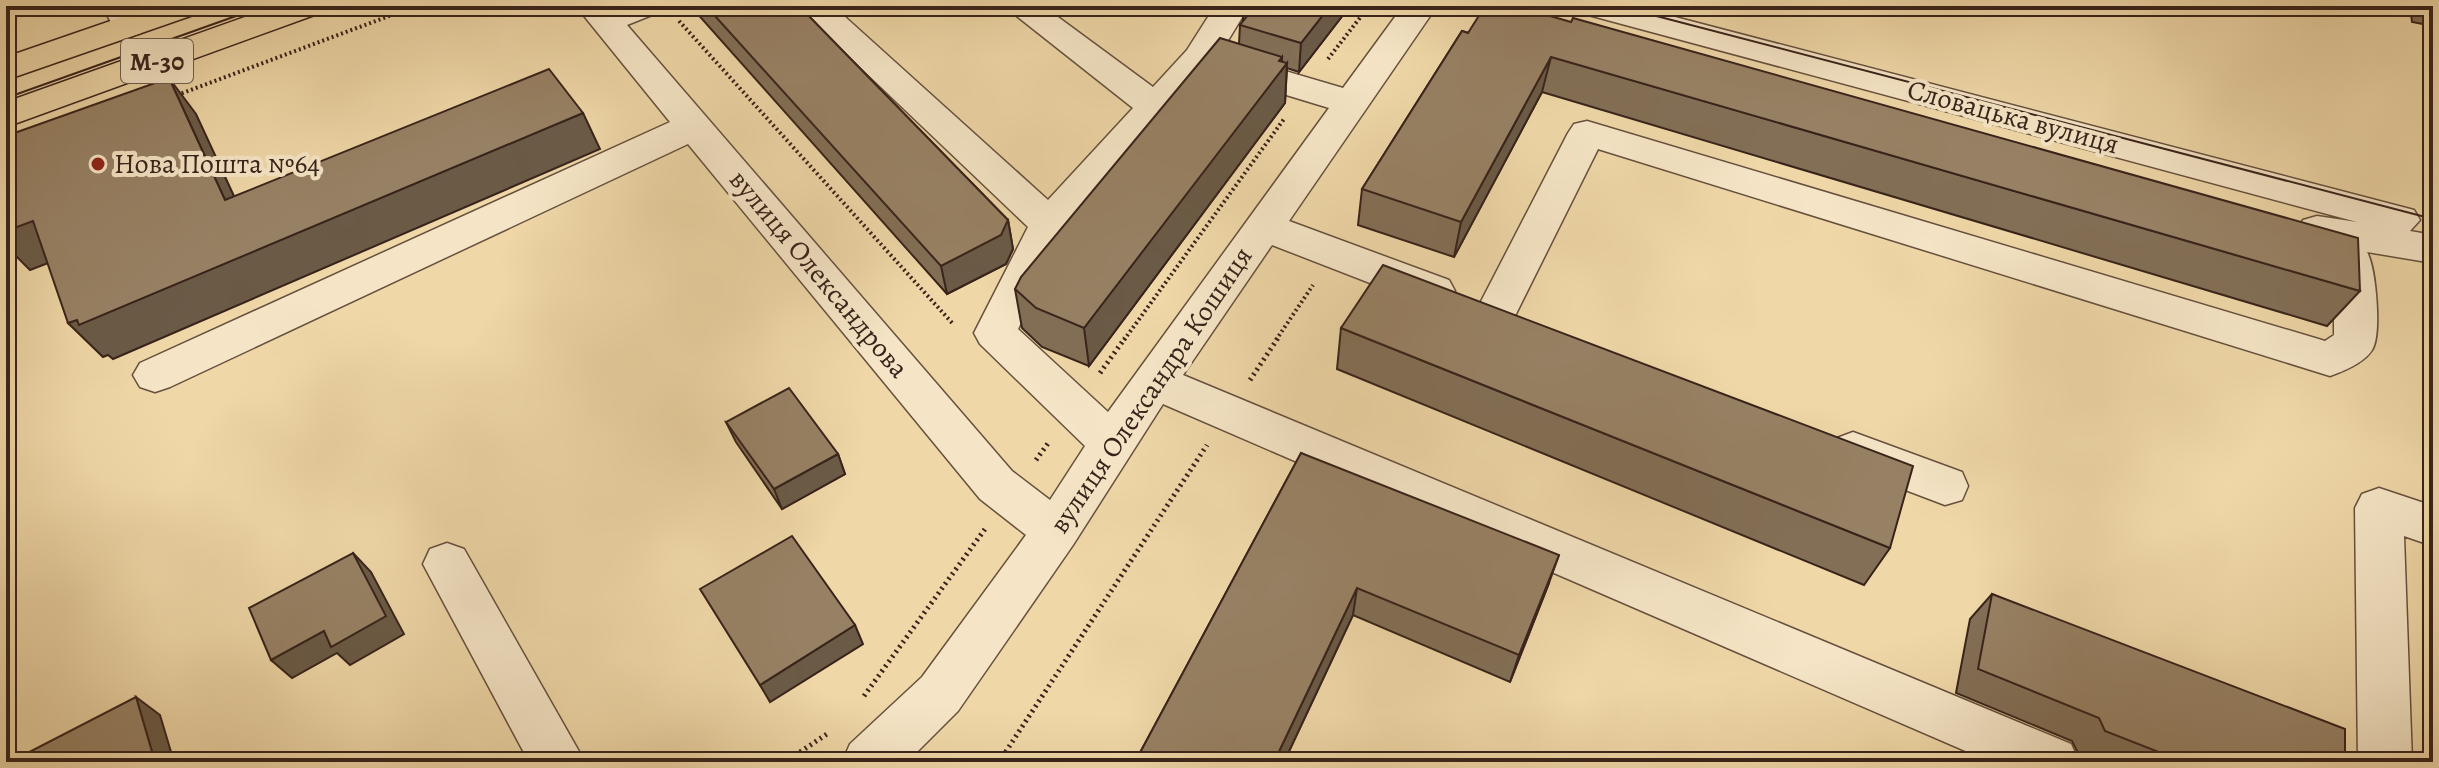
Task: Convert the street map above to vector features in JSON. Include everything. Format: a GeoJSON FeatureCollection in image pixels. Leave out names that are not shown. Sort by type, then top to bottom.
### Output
{"type":"FeatureCollection","features":[{"type":"Feature","properties":{"kind":"highway","name":"М-30"},"geometry":{"type":"LineString","coordinates":[[6,69],[124,16],[187,6]]}},
{"type":"Feature","properties":{"kind":"highway","name":"М-30"},"geometry":{"type":"LineString","coordinates":[[6,115],[308,6]]}},
{"type":"Feature","properties":{"kind":"street"},"geometry":{"type":"LineString","coordinates":[[813,6],[1049,224]]}},
{"type":"Feature","properties":{"kind":"street"},"geometry":{"type":"LineString","coordinates":[[1021,6],[1154,106]]}},
{"type":"Feature","properties":{"kind":"street"},"geometry":{"type":"LineString","coordinates":[[1111,443],[995,333],[1049,224],[1200,57],[1232,6]]}},
{"type":"Feature","properties":{"kind":"street","name":"вулиця Олександра Кошиця"},"geometry":{"type":"LineString","coordinates":[[869,762],[940,694],[1056,531],[1154,381],[1420,6]]}},
{"type":"Feature","properties":{"kind":"street"},"geometry":{"type":"LineString","coordinates":[[599,14],[660,12]]}},
{"type":"Feature","properties":{"kind":"street","name":"вулиця Олександрова"},"geometry":{"type":"LineString","coordinates":[[599,14],[996,485],[1056,531]]}},
{"type":"Feature","properties":{"kind":"street"},"geometry":{"type":"LineString","coordinates":[[1581,16],[2333,234],[2433,249]]}},
{"type":"Feature","properties":{"kind":"street","name":"Словацька вулиця"},"geometry":{"type":"LineString","coordinates":[[1581,16],[2433,228]]}},
{"type":"Feature","properties":{"kind":"street"},"geometry":{"type":"LineString","coordinates":[[1200,57],[1351,102]]}},
{"type":"Feature","properties":{"kind":"street"},"geometry":{"type":"LineString","coordinates":[[155,375],[694,126]]}},
{"type":"Feature","properties":{"kind":"street"},"geometry":{"type":"LineString","coordinates":[[1495,315],[1587,133],[2330,359],[2355,343],[2354,265],[2333,234]]}},
{"type":"Feature","properties":{"kind":"street"},"geometry":{"type":"LineString","coordinates":[[1263,226],[1539,331]]}},
{"type":"Feature","properties":{"kind":"street"},"geometry":{"type":"LineString","coordinates":[[1154,381],[2052,762]]}},
{"type":"Feature","properties":{"kind":"street"},"geometry":{"type":"LineString","coordinates":[[1814,436],[1945,486]]}},
{"type":"Feature","properties":{"kind":"street"},"geometry":{"type":"LineString","coordinates":[[2385,762],[2379,508],[2433,526]]}},
{"type":"Feature","properties":{"kind":"street"},"geometry":{"type":"LineString","coordinates":[[447,564],[558,762]]}},
{"type":"Feature","properties":{"kind":"path"},"geometry":{"type":"LineString","coordinates":[[170,98],[416,6]]}},
{"type":"Feature","properties":{"kind":"path"},"geometry":{"type":"LineString","coordinates":[[660,12],[960,331]]}},
{"type":"Feature","properties":{"kind":"path"},"geometry":{"type":"LineString","coordinates":[[999,762],[1334,253]]}},
{"type":"Feature","properties":{"kind":"building"},"geometry":{"type":"Polygon","coordinates":[[[706,6],[799,6],[1008,220],[1001,235],[941,266],[706,6]]]}},
{"type":"Feature","properties":{"kind":"building"},"geometry":{"type":"Polygon","coordinates":[[[1250,6],[1330,6],[1301,43],[1240,25],[1248,15],[1243,13],[1250,6]]]}},
{"type":"Feature","properties":{"kind":"building"},"geometry":{"type":"Polygon","coordinates":[[[1485,6],[1515,6],[1571,22],[1573,18],[2358,238],[2360,291],[1551,57],[1461,222],[1362,189],[1462,31],[1468,33],[1485,6]]]}},
{"type":"Feature","properties":{"kind":"building"},"geometry":{"type":"Polygon","coordinates":[[[1220,38],[1282,57],[1279,61],[1287,63],[1084,328],[1036,308],[1015,289],[1021,277],[1220,38]]]}},
{"type":"Feature","properties":{"kind":"building"},"geometry":{"type":"Polygon","coordinates":[[[549,69],[583,113],[79,325],[77,320],[68,323],[33,221],[6,231],[6,136],[169,78],[225,200],[549,69]]]}},
{"type":"Feature","properties":{"kind":"building"},"geometry":{"type":"Polygon","coordinates":[[[1383,265],[1913,466],[1890,548],[1341,328],[1383,265]]]}},
{"type":"Feature","properties":{"kind":"building"},"geometry":{"type":"Polygon","coordinates":[[[789,388],[838,454],[774,489],[726,422],[789,388]]]}},
{"type":"Feature","properties":{"kind":"building"},"geometry":{"type":"Polygon","coordinates":[[[1301,453],[1559,555],[1519,655],[1357,588],[1274,762],[1135,762],[1301,453]]]}},
{"type":"Feature","properties":{"kind":"building"},"geometry":{"type":"Polygon","coordinates":[[[792,536],[855,625],[760,685],[700,589],[792,536]]]}},
{"type":"Feature","properties":{"kind":"building"},"geometry":{"type":"Polygon","coordinates":[[[353,553],[386,616],[331,647],[324,631],[271,660],[249,608],[353,553]]]}},
{"type":"Feature","properties":{"kind":"building"},"geometry":{"type":"Polygon","coordinates":[[[1992,594],[2345,729],[2345,762],[2184,762],[2105,731],[2099,718],[1978,669],[1992,594]]]}},
{"type":"Feature","properties":{"kind":"building"},"geometry":{"type":"Polygon","coordinates":[[[136,697],[155,762],[10,762],[136,697]]]}},
{"type":"Feature","properties":{"kind":"tram line"},"geometry":{"type":"LineString","coordinates":[[6,98],[264,6]]}},
{"type":"Feature","properties":{"kind":"tram line"},"geometry":{"type":"LineString","coordinates":[[1618,6],[2433,219]]}},
{"type":"Feature","properties":{"kind":"place","name":"Нова Пошта №64"},"geometry":{"type":"Point","coordinates":[98,164]}}]}
